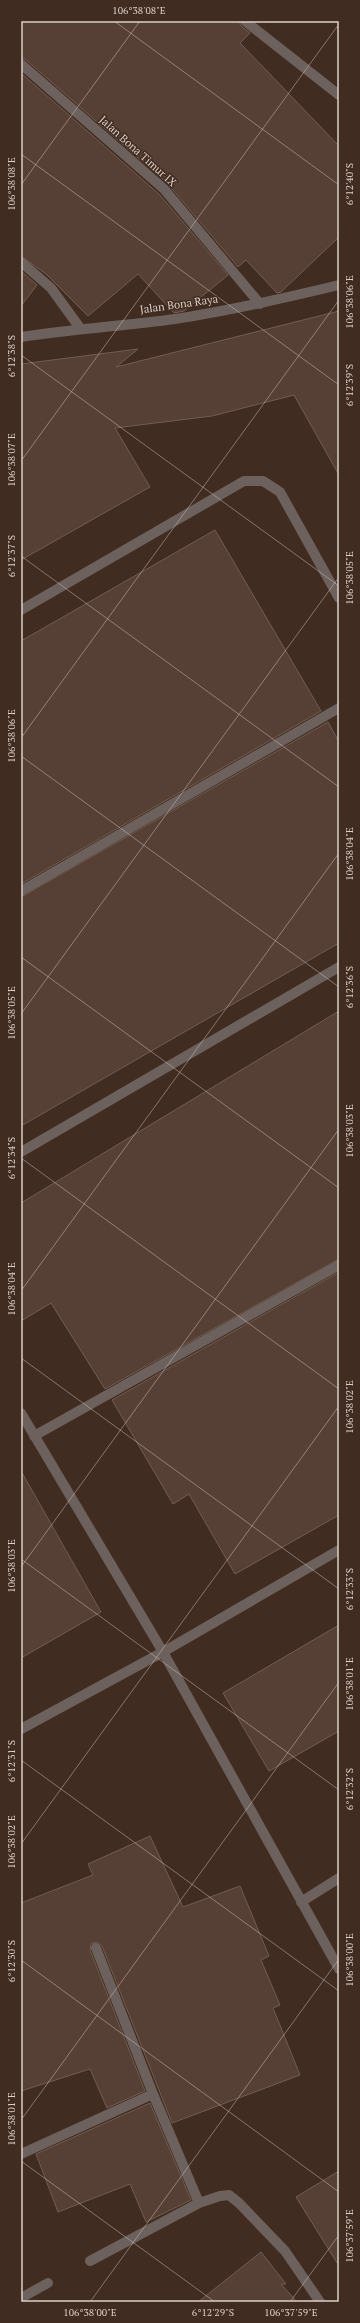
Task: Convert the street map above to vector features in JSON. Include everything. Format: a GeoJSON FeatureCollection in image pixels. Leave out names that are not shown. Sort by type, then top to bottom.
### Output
{"type":"FeatureCollection","features":[{"type":"Feature","properties":{"kind":"street"},"geometry":{"type":"LineString","coordinates":[[245,21],[339,96]]}},
{"type":"Feature","properties":{"kind":"street","name":"Jalan Bona Timur IX"},"geometry":{"type":"LineString","coordinates":[[21,64],[164,188],[260,304]]}},
{"type":"Feature","properties":{"kind":"street"},"geometry":{"type":"LineString","coordinates":[[21,262],[51,288],[80,328]]}},
{"type":"Feature","properties":{"kind":"street","name":"Jalan Bona Raya"},"geometry":{"type":"LineString","coordinates":[[21,337],[80,328],[175,319],[260,304],[339,285]]}},
{"type":"Feature","properties":{"kind":"street"},"geometry":{"type":"LineString","coordinates":[[21,610],[244,481],[263,481],[280,492],[339,598]]}},
{"type":"Feature","properties":{"kind":"street"},"geometry":{"type":"LineString","coordinates":[[21,891],[339,708]]}},
{"type":"Feature","properties":{"kind":"street"},"geometry":{"type":"LineString","coordinates":[[21,1152],[339,967]]}},
{"type":"Feature","properties":{"kind":"street"},"geometry":{"type":"LineString","coordinates":[[34,1436],[339,1265]]}},
{"type":"Feature","properties":{"kind":"street"},"geometry":{"type":"LineString","coordinates":[[21,1413],[163,1652],[300,1902],[339,1969]]}},
{"type":"Feature","properties":{"kind":"street"},"geometry":{"type":"LineString","coordinates":[[21,1729],[163,1652],[339,1550]]}},
{"type":"Feature","properties":{"kind":"street"},"geometry":{"type":"LineString","coordinates":[[300,1902],[339,1878]]}},
{"type":"Feature","properties":{"kind":"street"},"geometry":{"type":"LineString","coordinates":[[96,1948],[153,2094],[199,2203]]}},
{"type":"Feature","properties":{"kind":"street"},"geometry":{"type":"LineString","coordinates":[[21,2154],[153,2094]]}},
{"type":"Feature","properties":{"kind":"street"},"geometry":{"type":"LineString","coordinates":[[90,2261],[199,2203],[220,2196],[229,2195],[239,2202],[285,2251],[320,2302]]}},
{"type":"Feature","properties":{"kind":"street"},"geometry":{"type":"LineString","coordinates":[[21,2298],[48,2284]]}},
{"type":"Feature","properties":{"kind":"building"},"geometry":{"type":"Polygon","coordinates":[[[21,21],[239,21],[241,26],[250,33],[240,43],[339,146],[339,237],[281,292],[277,293],[246,260],[238,267],[168,184],[25,59],[21,58],[21,21]]]}},
{"type":"Feature","properties":{"kind":"building"},"geometry":{"type":"Polygon","coordinates":[[[21,73],[159,194],[228,275],[184,311],[174,313],[138,274],[88,316],[46,274],[21,256],[21,73]]]}},
{"type":"Feature","properties":{"kind":"building"},"geometry":{"type":"Polygon","coordinates":[[[21,271],[37,285],[21,306],[21,271]]]}},
{"type":"Feature","properties":{"kind":"building"},"geometry":{"type":"Polygon","coordinates":[[[339,311],[339,475],[294,395],[212,416],[115,428],[150,487],[21,560],[21,364],[138,349],[116,367],[339,311]]]}},
{"type":"Feature","properties":{"kind":"building"},"geometry":{"type":"Polygon","coordinates":[[[215,530],[321,711],[21,884],[21,641],[215,530]]]}},
{"type":"Feature","properties":{"kind":"building"},"geometry":{"type":"Polygon","coordinates":[[[328,722],[339,742],[339,943],[21,1126],[21,897],[328,722]]]}},
{"type":"Feature","properties":{"kind":"building"},"geometry":{"type":"Polygon","coordinates":[[[339,1011],[339,1259],[105,1389],[51,1303],[21,1321],[21,1203],[339,1011]]]}},
{"type":"Feature","properties":{"kind":"building"},"geometry":{"type":"Polygon","coordinates":[[[339,1272],[339,1515],[235,1574],[189,1494],[173,1504],[112,1400],[339,1272]]]}},
{"type":"Feature","properties":{"kind":"building"},"geometry":{"type":"Polygon","coordinates":[[[21,1471],[101,1612],[21,1658],[21,1471]]]}},
{"type":"Feature","properties":{"kind":"building"},"geometry":{"type":"Polygon","coordinates":[[[339,1625],[339,1731],[269,1771],[223,1693],[339,1625]]]}},
{"type":"Feature","properties":{"kind":"building"},"geometry":{"type":"Polygon","coordinates":[[[150,1836],[183,1907],[240,1886],[269,1956],[261,1960],[280,2005],[273,2008],[300,2075],[172,2123],[102,1946],[97,1942],[91,1944],[90,1950],[145,2091],[107,2108],[90,2069],[21,2091],[21,1903],[93,1875],[88,1864],[150,1836]]]}},
{"type":"Feature","properties":{"kind":"building"},"geometry":{"type":"Polygon","coordinates":[[[150,2103],[191,2200],[146,2222],[130,2184],[58,2212],[36,2154],[150,2103]]]}},
{"type":"Feature","properties":{"kind":"building"},"geometry":{"type":"Polygon","coordinates":[[[339,2171],[339,2266],[296,2197],[339,2171]]]}},
{"type":"Feature","properties":{"kind":"building"},"geometry":{"type":"Polygon","coordinates":[[[261,2252],[286,2284],[281,2284],[297,2302],[198,2302],[261,2252]]]}}]}
